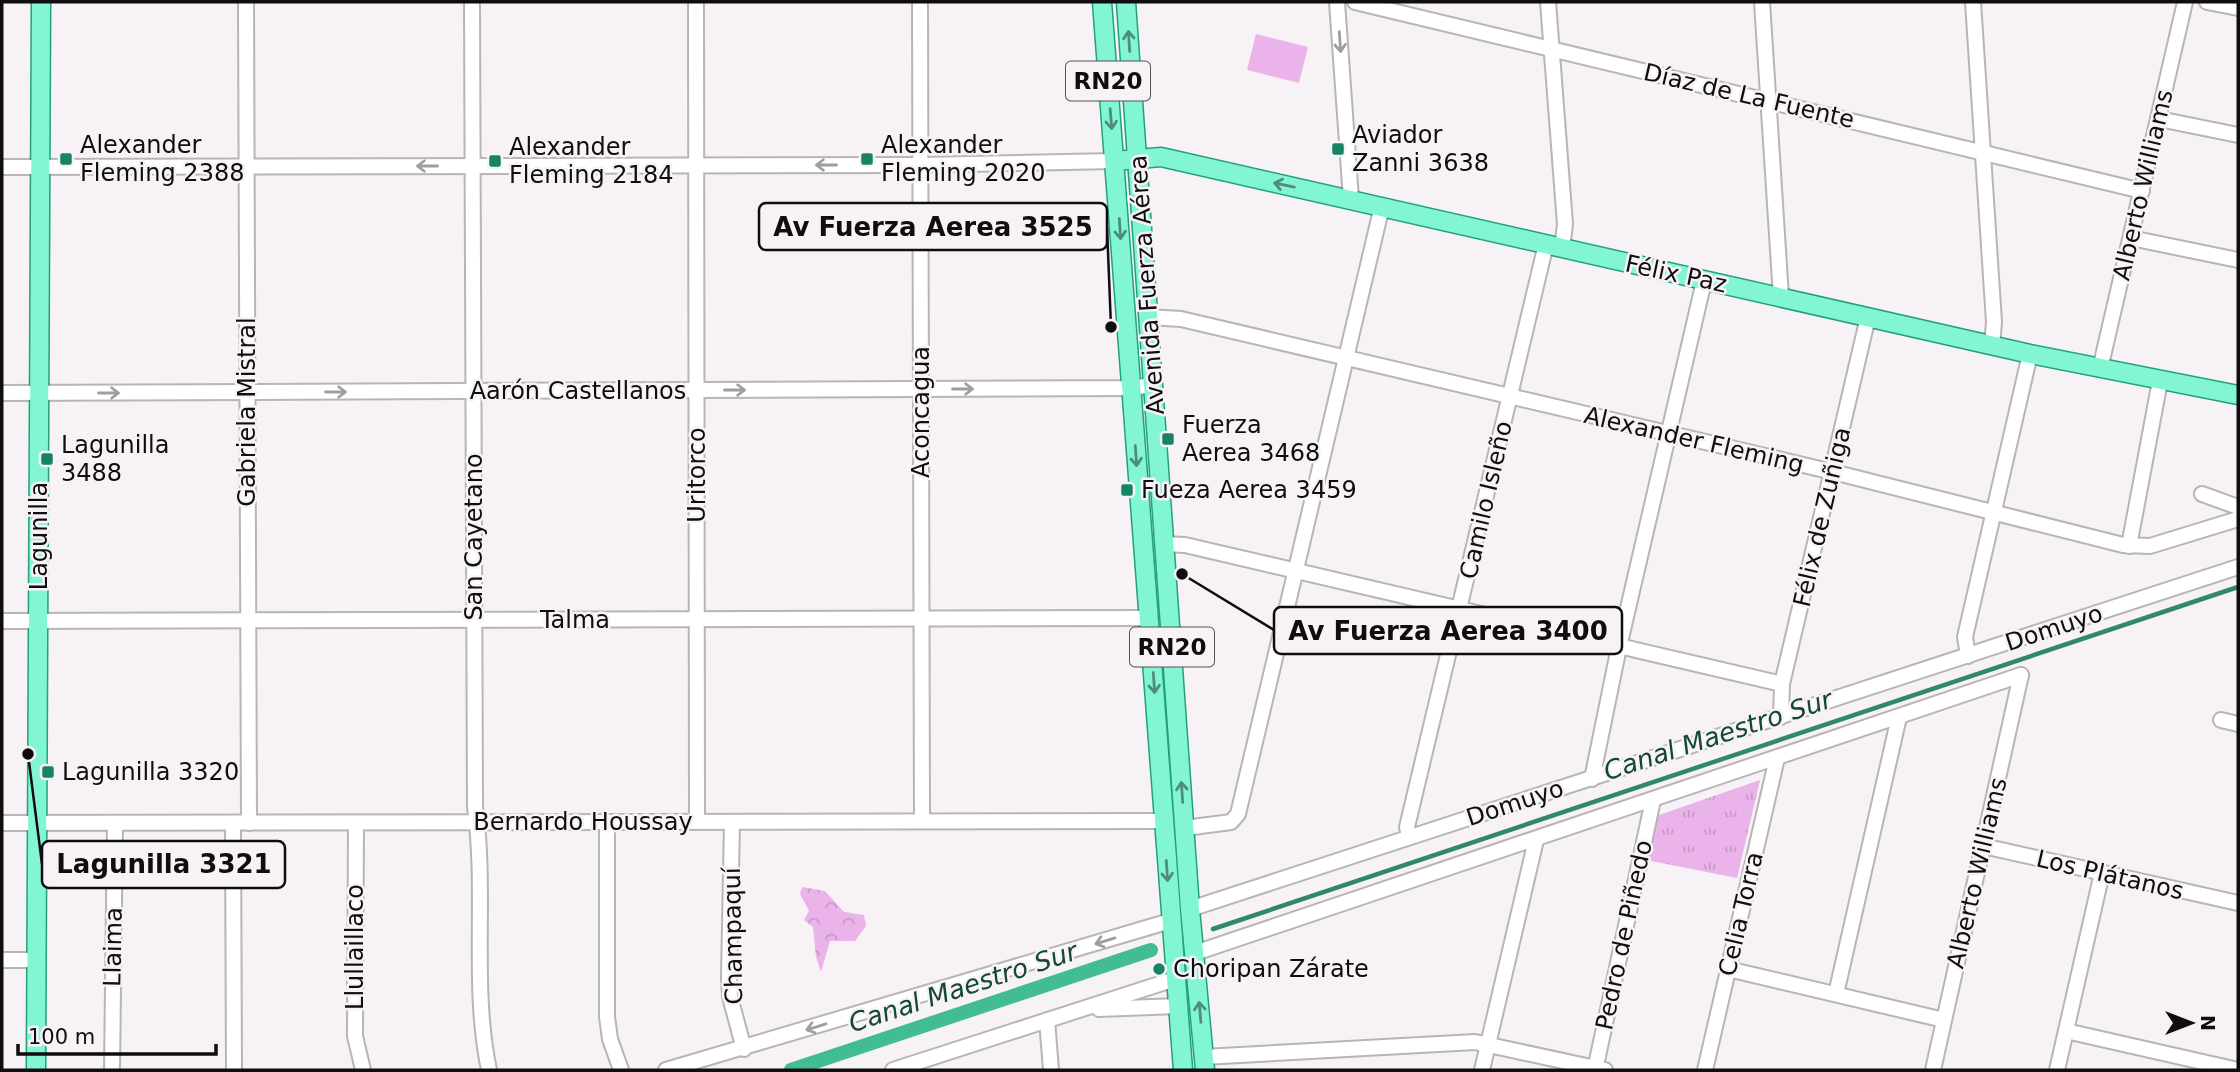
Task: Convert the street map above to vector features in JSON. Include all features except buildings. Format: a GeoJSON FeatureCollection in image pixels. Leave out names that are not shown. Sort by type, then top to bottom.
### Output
{"type":"FeatureCollection","features":[{"type":"Feature","properties":{"kind":"main road","name":"Lagunilla"},"geometry":{"type":"LineString","coordinates":[[36,1070],[41,2]]}},
{"type":"Feature","properties":{"kind":"main road","name":"Avenida Fuerza Aérea"},"geometry":{"type":"LineString","coordinates":[[1102,2],[1183,1070]]}},
{"type":"Feature","properties":{"kind":"main road","name":"Avenida Fuerza Aérea"},"geometry":{"type":"LineString","coordinates":[[1126,2],[1190,908],[1205,1064]]}},
{"type":"Feature","properties":{"kind":"main road","name":"Félix Paz"},"geometry":{"type":"LineString","coordinates":[[1115,161],[1161,158],[2030,354],[2238,395]]}},
{"type":"Feature","properties":{"kind":"main road"},"geometry":{"type":"LineString","coordinates":[[1170,921],[1180,924],[1185,948],[1188,953],[1195,954]]}},
{"type":"Feature","properties":{"kind":"street","name":"Gabriela Mistral"},"geometry":{"type":"LineString","coordinates":[[246,2],[249,823]]}},
{"type":"Feature","properties":{"kind":"street","name":"San Cayetano"},"geometry":{"type":"LineString","coordinates":[[472,2],[474,620],[477,822],[481,847],[480,1020],[489,1070]]}},
{"type":"Feature","properties":{"kind":"street","name":"Uritorco"},"geometry":{"type":"LineString","coordinates":[[696,2],[697,822]]}},
{"type":"Feature","properties":{"kind":"street","name":"Aconcagua"},"geometry":{"type":"LineString","coordinates":[[920,2],[922,821]]}},
{"type":"Feature","properties":{"kind":"street"},"geometry":{"type":"LineString","coordinates":[[1337,2],[1351,200]]}},
{"type":"Feature","properties":{"kind":"street","name":"Díaz de La Fuente"},"geometry":{"type":"LineString","coordinates":[[1355,2],[2142,191]]}},
{"type":"Feature","properties":{"kind":"street","name":"Camilo Isleño"},"geometry":{"type":"LineString","coordinates":[[1409,837],[1408,827],[1509,397],[1554,247],[1565,225],[1548,2]]}},
{"type":"Feature","properties":{"kind":"street"},"geometry":{"type":"LineString","coordinates":[[1762,2],[1781,297]]}},
{"type":"Feature","properties":{"kind":"street"},"geometry":{"type":"LineString","coordinates":[[1973,2],[1994,322],[1992,345]]}},
{"type":"Feature","properties":{"kind":"street","name":"Alberto Williams"},"geometry":{"type":"LineString","coordinates":[[2100,369],[2185,2]]}},
{"type":"Feature","properties":{"kind":"street"},"geometry":{"type":"LineString","coordinates":[[2207,2],[2238,8]]}},
{"type":"Feature","properties":{"kind":"street"},"geometry":{"type":"LineString","coordinates":[[2159,119],[2238,135]]}},
{"type":"Feature","properties":{"kind":"street"},"geometry":{"type":"LineString","coordinates":[[2,167],[920,165],[1115,161]]}},
{"type":"Feature","properties":{"kind":"street"},"geometry":{"type":"LineString","coordinates":[[1185,828],[1231,822],[1238,814],[1298,571],[1382,206]]}},
{"type":"Feature","properties":{"kind":"street"},"geometry":{"type":"LineString","coordinates":[[2131,238],[2238,260]]}},
{"type":"Feature","properties":{"kind":"street"},"geometry":{"type":"LineString","coordinates":[[1592,779],[1619,647],[1704,281]]}},
{"type":"Feature","properties":{"kind":"street","name":"Alexander Fleming"},"geometry":{"type":"LineString","coordinates":[[1148,317],[1181,319],[1833,472],[2129,546],[2150,546],[2238,519]]}},
{"type":"Feature","properties":{"kind":"street","name":"Félix de Zuñiga"},"geometry":{"type":"LineString","coordinates":[[1781,718],[1782,684],[1868,317]]}},
{"type":"Feature","properties":{"kind":"street"},"geometry":{"type":"LineString","coordinates":[[1968,656],[1965,637],[2030,354]]}},
{"type":"Feature","properties":{"kind":"street"},"geometry":{"type":"LineString","coordinates":[[2129,546],[2160,381]]}},
{"type":"Feature","properties":{"kind":"street","name":"Aarón Castellanos"},"geometry":{"type":"LineString","coordinates":[[2,393],[1131,388],[1153,385]]}},
{"type":"Feature","properties":{"kind":"street"},"geometry":{"type":"LineString","coordinates":[[2202,494],[2238,507]]}},
{"type":"Feature","properties":{"kind":"street"},"geometry":{"type":"LineString","coordinates":[[1165,544],[1185,545],[1782,684]]}},
{"type":"Feature","properties":{"kind":"street","name":"Domuyo"},"geometry":{"type":"LineString","coordinates":[[1190,908],[1781,718],[2238,567]]}},
{"type":"Feature","properties":{"kind":"street","name":"Talma"},"geometry":{"type":"LineString","coordinates":[[2,621],[1149,618]]}},
{"type":"Feature","properties":{"kind":"street","name":"Alberto Williams"},"geometry":{"type":"LineString","coordinates":[[1933,1070],[2021,675]]}},
{"type":"Feature","properties":{"kind":"street","name":"Domuyo"},"geometry":{"type":"LineString","coordinates":[[1195,954],[2021,675]]}},
{"type":"Feature","properties":{"kind":"street"},"geometry":{"type":"LineString","coordinates":[[1836,994],[1899,716]]}},
{"type":"Feature","properties":{"kind":"street"},"geometry":{"type":"LineString","coordinates":[[2221,720],[2238,724]]}},
{"type":"Feature","properties":{"kind":"street","name":"Celia Torra"},"geometry":{"type":"LineString","coordinates":[[1705,1070],[1777,758]]}},
{"type":"Feature","properties":{"kind":"street","name":"Pedro de Piñedo"},"geometry":{"type":"LineString","coordinates":[[1599,1070],[1653,800]]}},
{"type":"Feature","properties":{"kind":"street","name":"Bernardo Houssay"},"geometry":{"type":"LineString","coordinates":[[2,823],[1164,821]]}},
{"type":"Feature","properties":{"kind":"street"},"geometry":{"type":"LineString","coordinates":[[607,822],[607,1017],[610,1039],[621,1070]]}},
{"type":"Feature","properties":{"kind":"street","name":"Champaquí"},"geometry":{"type":"LineString","coordinates":[[732,822],[730,997],[744,1049]]}},
{"type":"Feature","properties":{"kind":"street","name":"Llaima"},"geometry":{"type":"LineString","coordinates":[[112,1070],[115,823]]}},
{"type":"Feature","properties":{"kind":"street"},"geometry":{"type":"LineString","coordinates":[[233,823],[234,1070]]}},
{"type":"Feature","properties":{"kind":"street","name":"Llullaillaco"},"geometry":{"type":"LineString","coordinates":[[356,823],[355,1035],[363,1070]]}},
{"type":"Feature","properties":{"kind":"street"},"geometry":{"type":"LineString","coordinates":[[1482,1070],[1536,840]]}},
{"type":"Feature","properties":{"kind":"street","name":"Los Plátanos"},"geometry":{"type":"LineString","coordinates":[[1983,846],[2238,903]]}},
{"type":"Feature","properties":{"kind":"street"},"geometry":{"type":"LineString","coordinates":[[2057,1070],[2102,873]]}},
{"type":"Feature","properties":{"kind":"street"},"geometry":{"type":"LineString","coordinates":[[666,1070],[1170,921]]}},
{"type":"Feature","properties":{"kind":"street"},"geometry":{"type":"LineString","coordinates":[[2,960],[36,960]]}},
{"type":"Feature","properties":{"kind":"street"},"geometry":{"type":"LineString","coordinates":[[1728,969],[1944,1020]]}},
{"type":"Feature","properties":{"kind":"street"},"geometry":{"type":"LineString","coordinates":[[893,1070],[928,1065],[1047,1020],[1175,979]]}},
{"type":"Feature","properties":{"kind":"street"},"geometry":{"type":"LineString","coordinates":[[1080,1009],[1178,1006]]}},
{"type":"Feature","properties":{"kind":"street"},"geometry":{"type":"LineString","coordinates":[[1047,1020],[1051,1070]]}},
{"type":"Feature","properties":{"kind":"street"},"geometry":{"type":"LineString","coordinates":[[2066,1031],[2238,1070]]}},
{"type":"Feature","properties":{"kind":"street"},"geometry":{"type":"LineString","coordinates":[[1205,1064],[1488,1043],[1599,1070]]}},
{"type":"Feature","properties":{"kind":"green space"},"geometry":{"type":"Polygon","coordinates":[[[1256,34],[1308,47],[1299,83],[1247,70],[1256,34]]]}},
{"type":"Feature","properties":{"kind":"green space"},"geometry":{"type":"Polygon","coordinates":[[[1760,780],[1737,878],[1646,860],[1656,816],[1760,780]]]}},
{"type":"Feature","properties":{"kind":"green space"},"geometry":{"type":"Polygon","coordinates":[[[802,887],[825,891],[844,912],[864,915],[866,926],[855,941],[830,941],[821,972],[816,957],[813,927],[804,920],[809,911],[800,894],[802,887]]]}},
{"type":"Feature","properties":{"kind":"waterway","name":"Canal Maestro Sur"},"geometry":{"type":"LineString","coordinates":[[1213,929],[2238,587]]}},
{"type":"Feature","properties":{"kind":"waterway","name":"Canal Maestro Sur"},"geometry":{"type":"LineString","coordinates":[[791,1070],[1151,950]]}},
{"type":"Feature","properties":{"kind":"place","name":"Aviador Zanni 3638"},"geometry":{"type":"Point","coordinates":[1338,149]}},
{"type":"Feature","properties":{"kind":"place","name":"Alexander Fleming 2388"},"geometry":{"type":"Point","coordinates":[66,159]}},
{"type":"Feature","properties":{"kind":"place","name":"Alexander Fleming 2020"},"geometry":{"type":"Point","coordinates":[867,159]}},
{"type":"Feature","properties":{"kind":"place","name":"Alexander Fleming 2184"},"geometry":{"type":"Point","coordinates":[495,161]}},
{"type":"Feature","properties":{"kind":"place","name":"Av Fuerza Aerea 3525"},"geometry":{"type":"Point","coordinates":[1111,327]}},
{"type":"Feature","properties":{"kind":"place","name":"Fuerza Aerea 3468"},"geometry":{"type":"Point","coordinates":[1168,439]}},
{"type":"Feature","properties":{"kind":"place","name":"Lagunilla 3488"},"geometry":{"type":"Point","coordinates":[47,459]}},
{"type":"Feature","properties":{"kind":"place","name":"Fueza Aerea 3459"},"geometry":{"type":"Point","coordinates":[1127,490]}},
{"type":"Feature","properties":{"kind":"place","name":"Av Fuerza Aerea 3400"},"geometry":{"type":"Point","coordinates":[1182,574]}},
{"type":"Feature","properties":{"kind":"place","name":"Lagunilla 3321"},"geometry":{"type":"Point","coordinates":[28,754]}},
{"type":"Feature","properties":{"kind":"place","name":"Lagunilla 3320"},"geometry":{"type":"Point","coordinates":[48,772]}},
{"type":"Feature","properties":{"kind":"place","name":"Choripan Zárate"},"geometry":{"type":"Point","coordinates":[1159,969]}}]}
